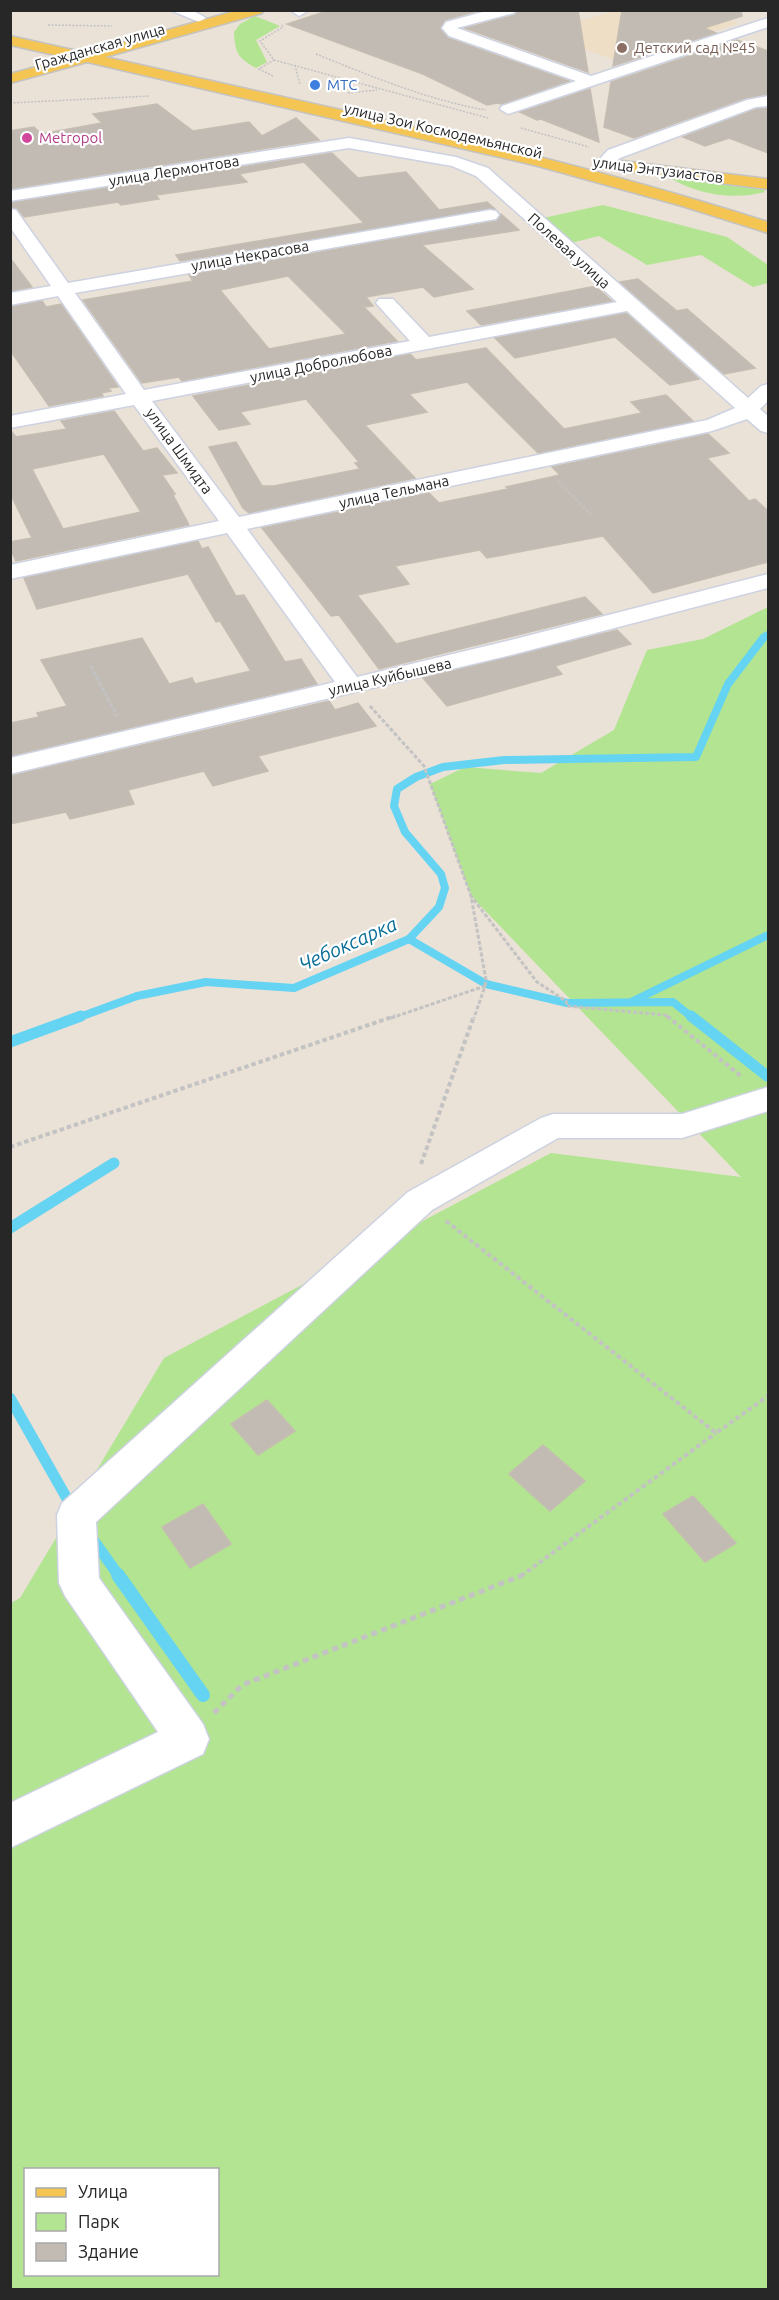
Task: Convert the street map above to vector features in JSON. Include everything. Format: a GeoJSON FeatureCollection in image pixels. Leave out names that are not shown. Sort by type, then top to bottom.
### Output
{"type":"FeatureCollection","features":[{"type":"Feature","properties":{"kind":"main road","name":"Гражданская улица"},"geometry":{"type":"LineString","coordinates":[[10,79],[224,10]]}},
{"type":"Feature","properties":{"kind":"main road","name":"Гражданская улица"},"geometry":{"type":"LineString","coordinates":[[10,73],[258,10]]}},
{"type":"Feature","properties":{"kind":"main road","name":"улица Зои Космодемьянской"},"geometry":{"type":"LineString","coordinates":[[10,31],[632,186],[756,214]]}},
{"type":"Feature","properties":{"kind":"main road","name":"улица Зои Космодемьянской"},"geometry":{"type":"LineString","coordinates":[[10,40],[96,53],[548,156],[756,214]]}},
{"type":"Feature","properties":{"kind":"main road","name":"улица Энтузиастов"},"geometry":{"type":"LineString","coordinates":[[548,156],[768,184]]}},
{"type":"Feature","properties":{"kind":"main road"},"geometry":{"type":"LineString","coordinates":[[756,214],[768,228]]}},
{"type":"Feature","properties":{"kind":"street"},"geometry":{"type":"LineString","coordinates":[[177,10],[199,18]]}},
{"type":"Feature","properties":{"kind":"street"},"geometry":{"type":"LineString","coordinates":[[509,10],[466,20],[451,25],[449,28],[454,33],[591,81]]}},
{"type":"Feature","properties":{"kind":"street"},"geometry":{"type":"LineString","coordinates":[[508,109],[768,22]]}},
{"type":"Feature","properties":{"kind":"street"},"geometry":{"type":"LineString","coordinates":[[745,30],[768,36]]}},
{"type":"Feature","properties":{"kind":"street"},"geometry":{"type":"LineString","coordinates":[[604,163],[611,156],[625,150],[753,103],[768,101]]}},
{"type":"Feature","properties":{"kind":"street","name":"Полевая улица"},"geometry":{"type":"LineString","coordinates":[[336,144],[349,143],[456,162],[482,172],[768,427]]}},
{"type":"Feature","properties":{"kind":"street","name":"улица Лермонтова"},"geometry":{"type":"LineString","coordinates":[[10,196],[207,167],[336,144]]}},
{"type":"Feature","properties":{"kind":"street","name":"улица Некрасова"},"geometry":{"type":"LineString","coordinates":[[490,215],[502,211],[515,202]]}},
{"type":"Feature","properties":{"kind":"street","name":"улица Шмидта"},"geometry":{"type":"LineString","coordinates":[[10,214],[140,399],[351,686]]}},
{"type":"Feature","properties":{"kind":"street","name":"улица Некрасова"},"geometry":{"type":"LineString","coordinates":[[10,299],[490,215],[504,214],[533,219]]}},
{"type":"Feature","properties":{"kind":"street"},"geometry":{"type":"LineString","coordinates":[[386,303],[425,345]]}},
{"type":"Feature","properties":{"kind":"street","name":"улица Добролюбова"},"geometry":{"type":"LineString","coordinates":[[10,422],[631,305]]}},
{"type":"Feature","properties":{"kind":"street","name":"улица Тельмана"},"geometry":{"type":"LineString","coordinates":[[10,572],[712,424],[736,417],[768,390]]}},
{"type":"Feature","properties":{"kind":"street","name":"улица Куйбышева"},"geometry":{"type":"LineString","coordinates":[[10,766],[515,647],[768,581]]}},
{"type":"Feature","properties":{"kind":"street"},"geometry":{"type":"LineString","coordinates":[[10,1826],[188,1739],[79,1583],[76,1515],[420,1201],[553,1126],[682,1126],[760,1092]]}},
{"type":"Feature","properties":{"kind":"path"},"geometry":{"type":"LineString","coordinates":[[45,24],[79,27],[111,26]]}},
{"type":"Feature","properties":{"kind":"path"},"geometry":{"type":"LineString","coordinates":[[316,54],[363,73],[475,109],[462,111]]}},
{"type":"Feature","properties":{"kind":"path"},"geometry":{"type":"LineString","coordinates":[[274,60],[259,69],[274,76]]}},
{"type":"Feature","properties":{"kind":"path"},"geometry":{"type":"LineString","coordinates":[[295,65],[300,84]]}},
{"type":"Feature","properties":{"kind":"path"},"geometry":{"type":"LineString","coordinates":[[290,82],[309,87]]}},
{"type":"Feature","properties":{"kind":"path"},"geometry":{"type":"LineString","coordinates":[[347,93],[381,89]]}},
{"type":"Feature","properties":{"kind":"path"},"geometry":{"type":"LineString","coordinates":[[538,461],[591,515]]}},
{"type":"Feature","properties":{"kind":"path"},"geometry":{"type":"LineString","coordinates":[[92,666],[129,738]]}},
{"type":"Feature","properties":{"kind":"path"},"geometry":{"type":"LineString","coordinates":[[351,686],[424,766],[471,896],[486,980],[485,986]]}},
{"type":"Feature","properties":{"kind":"path"},"geometry":{"type":"LineString","coordinates":[[471,896],[537,982],[566,1004],[665,1015],[760,1092]]}},
{"type":"Feature","properties":{"kind":"path"},"geometry":{"type":"LineString","coordinates":[[188,1739],[242,1685],[520,1576],[716,1433]]}},
{"type":"Feature","properties":{"kind":"shaded area","name":"Детский сад №45"},"geometry":{"type":"Polygon","coordinates":[[[613,11],[700,11],[739,23],[621,62],[539,34],[613,11]]]}},
{"type":"Feature","properties":{"kind":"green space"},"geometry":{"type":"Polygon","coordinates":[[[255,16],[280,26],[256,40],[267,62],[256,68],[239,54],[235,45],[234,32],[240,24],[255,16]]]}},
{"type":"Feature","properties":{"kind":"green space"},"geometry":{"type":"Polygon","coordinates":[[[677,177],[762,188],[765,192],[729,196],[705,192],[672,179],[677,177]]]}},
{"type":"Feature","properties":{"kind":"green space"},"geometry":{"type":"Polygon","coordinates":[[[603,205],[727,237],[768,265],[768,283],[753,287],[701,255],[647,265],[599,236],[571,243],[543,218],[603,205]]]}},
{"type":"Feature","properties":{"kind":"green space"},"geometry":{"type":"Polygon","coordinates":[[[768,607],[768,2289],[11,2290],[11,1603],[20,1598],[164,1358],[551,1153],[741,1177],[471,896],[430,784],[465,767],[541,773],[614,730],[647,650],[703,639],[768,607]]]}},
{"type":"Feature","properties":{"kind":"building"},"geometry":{"type":"Polygon","coordinates":[[[330,10],[480,10],[445,20],[440,29],[448,38],[569,81],[501,104],[487,105],[423,74],[287,24],[330,10]]]}},
{"type":"Feature","properties":{"kind":"building"},"geometry":{"type":"Polygon","coordinates":[[[518,10],[578,10],[588,72],[465,28],[515,15],[518,10]]]}},
{"type":"Feature","properties":{"kind":"building","name":"Детский сад №45"},"geometry":{"type":"Polygon","coordinates":[[[622,10],[741,10],[742,16],[704,28],[716,33],[613,66],[622,10]]]}},
{"type":"Feature","properties":{"kind":"building"},"geometry":{"type":"Polygon","coordinates":[[[737,40],[768,51],[768,94],[746,98],[634,138],[604,127],[611,82],[737,40]]]}},
{"type":"Feature","properties":{"kind":"building"},"geometry":{"type":"Polygon","coordinates":[[[590,89],[599,142],[520,112],[590,89]]]}},
{"type":"Feature","properties":{"kind":"building"},"geometry":{"type":"Polygon","coordinates":[[[157,104],[193,131],[249,122],[262,136],[296,118],[319,140],[10,189],[10,131],[34,127],[41,134],[102,123],[93,114],[157,104]]]}},
{"type":"Feature","properties":{"kind":"building"},"geometry":{"type":"Polygon","coordinates":[[[768,108],[768,153],[729,138],[705,146],[683,137],[756,109],[768,108]]]}},
{"type":"Feature","properties":{"kind":"building"},"geometry":{"type":"Polygon","coordinates":[[[332,153],[358,178],[406,172],[439,210],[487,202],[495,209],[180,261],[176,255],[364,223],[304,162],[239,174],[247,182],[156,195],[159,199],[121,205],[118,202],[24,217],[18,209],[10,207],[10,203],[332,153]]]}},
{"type":"Feature","properties":{"kind":"building"},"geometry":{"type":"Polygon","coordinates":[[[501,214],[519,230],[422,245],[473,289],[434,297],[423,287],[366,297],[373,306],[364,307],[397,341],[182,381],[179,377],[142,383],[83,300],[193,281],[189,275],[496,221],[501,214]],[[288,276],[220,290],[269,349],[346,334],[288,276]]]}},
{"type":"Feature","properties":{"kind":"building"},"geometry":{"type":"Polygon","coordinates":[[[10,258],[32,287],[10,291],[10,258]]]}},
{"type":"Feature","properties":{"kind":"building"},"geometry":{"type":"Polygon","coordinates":[[[638,279],[677,311],[687,309],[755,368],[724,374],[620,282],[638,279]]]}},
{"type":"Feature","properties":{"kind":"building"},"geometry":{"type":"Polygon","coordinates":[[[596,287],[612,301],[481,325],[467,311],[596,287]]]}},
{"type":"Feature","properties":{"kind":"building"},"geometry":{"type":"Polygon","coordinates":[[[42,301],[46,307],[61,304],[118,387],[108,388],[111,391],[101,393],[103,396],[49,406],[10,350],[10,307],[42,301]]]}},
{"type":"Feature","properties":{"kind":"building"},"geometry":{"type":"Polygon","coordinates":[[[626,313],[699,379],[670,385],[615,337],[515,358],[495,338],[626,313]]]}},
{"type":"Feature","properties":{"kind":"building"},"geometry":{"type":"Polygon","coordinates":[[[486,348],[564,429],[642,413],[631,402],[666,395],[693,421],[538,453],[467,382],[409,394],[427,412],[365,425],[415,478],[249,513],[243,508],[209,447],[236,442],[262,486],[274,486],[360,469],[355,463],[359,462],[306,399],[240,412],[250,424],[219,430],[193,396],[410,354],[416,360],[486,348]]]}},
{"type":"Feature","properties":{"kind":"building"},"geometry":{"type":"Polygon","coordinates":[[[114,411],[143,451],[157,448],[177,473],[162,475],[175,494],[173,495],[189,525],[16,561],[10,548],[10,542],[32,538],[10,493],[10,430],[16,437],[67,429],[61,421],[114,411]],[[104,454],[32,469],[63,529],[141,512],[104,454]]]}},
{"type":"Feature","properties":{"kind":"building"},"geometry":{"type":"Polygon","coordinates":[[[708,434],[729,453],[707,458],[749,501],[755,499],[768,511],[768,562],[653,593],[603,536],[487,558],[480,550],[395,566],[409,584],[357,595],[396,644],[585,597],[602,614],[379,669],[339,615],[331,616],[262,528],[429,493],[439,503],[508,489],[506,487],[560,475],[552,467],[708,434]]]}},
{"type":"Feature","properties":{"kind":"building"},"geometry":{"type":"Polygon","coordinates":[[[198,541],[202,549],[208,547],[236,596],[244,595],[285,662],[301,659],[317,684],[10,756],[10,723],[39,717],[37,713],[67,706],[41,660],[142,638],[169,684],[192,678],[195,684],[251,671],[220,621],[216,622],[188,574],[37,609],[24,578],[198,541]]]}},
{"type":"Feature","properties":{"kind":"building"},"geometry":{"type":"Polygon","coordinates":[[[617,630],[631,644],[555,666],[562,674],[447,706],[423,678],[617,630]]]}},
{"type":"Feature","properties":{"kind":"building"},"geometry":{"type":"Polygon","coordinates":[[[329,701],[335,710],[358,703],[376,726],[258,756],[268,771],[213,786],[204,771],[128,790],[134,804],[70,819],[66,812],[10,824],[10,776],[329,701]]]}},
{"type":"Feature","properties":{"kind":"building"},"geometry":{"type":"Polygon","coordinates":[[[267,1400],[295,1431],[258,1455],[231,1424],[267,1400]]]}},
{"type":"Feature","properties":{"kind":"building"},"geometry":{"type":"Polygon","coordinates":[[[543,1445],[585,1481],[550,1511],[509,1474],[543,1445]]]}},
{"type":"Feature","properties":{"kind":"building"},"geometry":{"type":"Polygon","coordinates":[[[693,1496],[736,1543],[705,1562],[663,1514],[693,1496]]]}},
{"type":"Feature","properties":{"kind":"building"},"geometry":{"type":"Polygon","coordinates":[[[203,1504],[231,1544],[190,1568],[162,1527],[203,1504]]]}},
{"type":"Feature","properties":{"kind":"waterway","name":"Чебоксарка"},"geometry":{"type":"LineString","coordinates":[[409,939],[439,907],[445,888],[441,874],[405,832],[394,806],[397,789],[416,777],[443,767],[504,760],[696,757],[728,684],[764,637],[768,635]]}},
{"type":"Feature","properties":{"kind":"waterway"},"geometry":{"type":"LineString","coordinates":[[631,1002],[768,935]]}},
{"type":"Feature","properties":{"kind":"waterway","name":"Чебоксарка"},"geometry":{"type":"LineString","coordinates":[[77,1018],[137,996],[206,982],[294,988],[409,939]]}},
{"type":"Feature","properties":{"kind":"waterway"},"geometry":{"type":"LineString","coordinates":[[409,939],[486,984],[567,1003],[673,1002],[693,1018]]}},
{"type":"Feature","properties":{"kind":"waterway","name":"Чебоксарка"},"geometry":{"type":"LineString","coordinates":[[10,1042],[81,1016]]}},
{"type":"Feature","properties":{"kind":"waterway"},"geometry":{"type":"LineString","coordinates":[[691,1016],[767,1076]]}},
{"type":"Feature","properties":{"kind":"waterway"},"geometry":{"type":"LineString","coordinates":[[10,1228],[114,1163]]}},
{"type":"Feature","properties":{"kind":"waterway"},"geometry":{"type":"LineString","coordinates":[[10,1398],[74,1511]]}},
{"type":"Feature","properties":{"kind":"waterway"},"geometry":{"type":"LineString","coordinates":[[89,1534],[119,1576]]}},
{"type":"Feature","properties":{"kind":"waterway"},"geometry":{"type":"LineString","coordinates":[[118,1575],[203,1695]]}},
{"type":"Feature","properties":{"kind":"place","name":"Детский сад №45"},"geometry":{"type":"Point","coordinates":[622,48]}},
{"type":"Feature","properties":{"kind":"place","name":"МТС"},"geometry":{"type":"Point","coordinates":[315,85]}},
{"type":"Feature","properties":{"kind":"place","name":"Metropol"},"geometry":{"type":"Point","coordinates":[27,138]}}]}
